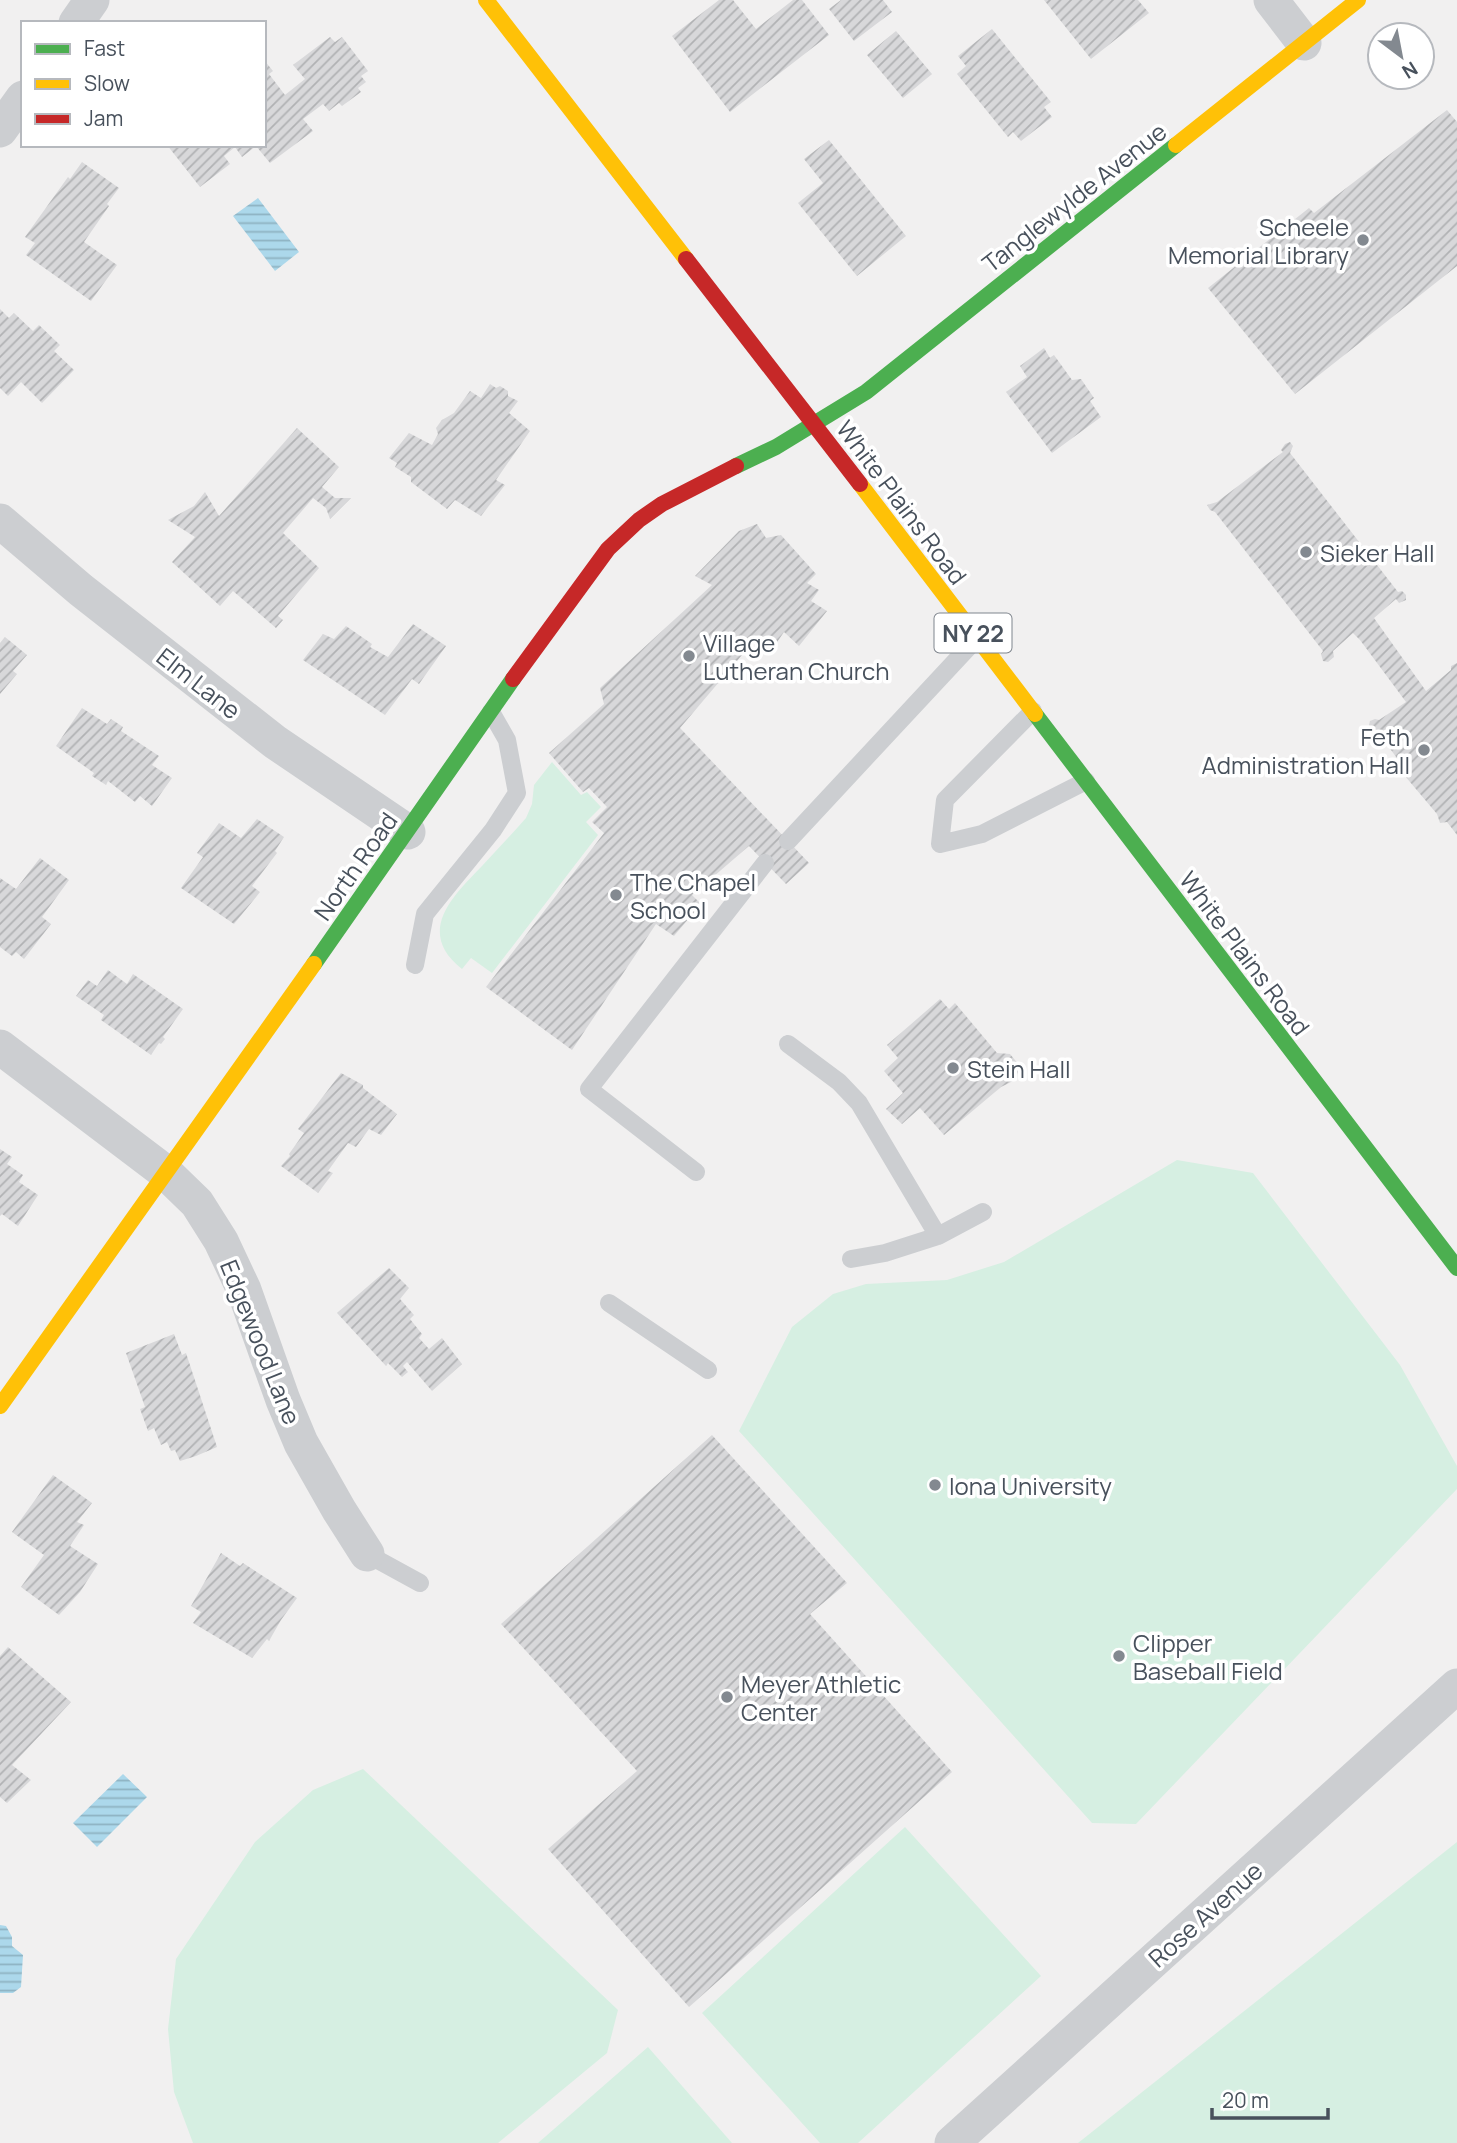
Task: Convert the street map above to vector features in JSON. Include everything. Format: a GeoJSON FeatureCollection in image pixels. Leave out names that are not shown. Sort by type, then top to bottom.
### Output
{"type":"FeatureCollection","features":[{"type":"Feature","properties":{"kind":"street"},"geometry":{"type":"LineString","coordinates":[[77,21],[92,0]]}},
{"type":"Feature","properties":{"kind":"street","name":"White Plains Road"},"geometry":{"type":"LineString","coordinates":[[486,0],[1457,1268]]}},
{"type":"Feature","properties":{"kind":"street"},"geometry":{"type":"LineString","coordinates":[[1270,0],[1304,43]]}},
{"type":"Feature","properties":{"kind":"street","name":"Tanglewylde Avenue"},"geometry":{"type":"LineString","coordinates":[[813,424],[866,391],[1358,0]]}},
{"type":"Feature","properties":{"kind":"street"},"geometry":{"type":"LineString","coordinates":[[0,130],[21,101]]}},
{"type":"Feature","properties":{"kind":"street","name":"North Road"},"geometry":{"type":"LineString","coordinates":[[0,1406],[408,832],[536,645],[607,550],[639,520],[712,477],[776,447],[813,424]]}},
{"type":"Feature","properties":{"kind":"street","name":"Elm Lane"},"geometry":{"type":"LineString","coordinates":[[0,521],[81,590],[275,742],[408,832]]}},
{"type":"Feature","properties":{"kind":"street","name":"Edgewood Lane"},"geometry":{"type":"LineString","coordinates":[[0,1047],[165,1172],[197,1203],[220,1241],[244,1290],[282,1400],[301,1443],[367,1554]]}},
{"type":"Feature","properties":{"kind":"street","name":"Rose Avenue"},"geometry":{"type":"LineString","coordinates":[[952,2143],[1457,1686]]}},
{"type":"Feature","properties":{"kind":"lane"},"geometry":{"type":"LineString","coordinates":[[788,841],[977,638]]}},
{"type":"Feature","properties":{"kind":"lane"},"geometry":{"type":"LineString","coordinates":[[1033,711],[945,800],[940,844],[982,834],[1086,781]]}},
{"type":"Feature","properties":{"kind":"lane"},"geometry":{"type":"LineString","coordinates":[[415,965],[425,914],[493,830],[517,793],[507,740],[491,712]]}},
{"type":"Feature","properties":{"kind":"lane"},"geometry":{"type":"LineString","coordinates":[[696,1172],[589,1089],[765,863]]}},
{"type":"Feature","properties":{"kind":"lane"},"geometry":{"type":"LineString","coordinates":[[788,1044],[839,1082],[859,1103],[938,1236]]}},
{"type":"Feature","properties":{"kind":"lane"},"geometry":{"type":"LineString","coordinates":[[851,1259],[885,1253],[938,1236],[983,1212]]}},
{"type":"Feature","properties":{"kind":"lane"},"geometry":{"type":"LineString","coordinates":[[608,1303],[708,1370]]}},
{"type":"Feature","properties":{"kind":"lane"},"geometry":{"type":"LineString","coordinates":[[367,1554],[420,1583]]}},
{"type":"Feature","properties":{"kind":"green space"},"geometry":{"type":"Polygon","coordinates":[[[552,762],[581,795],[587,792],[601,807],[586,822],[598,835],[492,973],[471,958],[462,969],[448,955],[441,942],[440,928],[444,915],[460,890],[526,818],[532,804],[534,785],[552,762]]]}},
{"type":"Feature","properties":{"kind":"green space","name":"Clipper Baseball Field"},"geometry":{"type":"Polygon","coordinates":[[[1177,1160],[1253,1173],[1400,1365],[1457,1466],[1457,1489],[1136,1824],[1092,1823],[739,1431],[792,1327],[833,1294],[866,1284],[947,1280],[1004,1262],[1177,1160]]]}},
{"type":"Feature","properties":{"kind":"green space"},"geometry":{"type":"Polygon","coordinates":[[[363,1769],[618,2010],[607,2053],[498,2143],[193,2143],[174,2092],[168,2029],[176,1959],[255,1842],[313,1790],[363,1769]]]}},
{"type":"Feature","properties":{"kind":"green space"},"geometry":{"type":"Polygon","coordinates":[[[905,1827],[1041,1976],[858,2143],[820,2143],[702,2013],[905,1827]]]}},
{"type":"Feature","properties":{"kind":"green space"},"geometry":{"type":"Polygon","coordinates":[[[1457,1842],[1457,2143],[1078,2143],[1457,1842]]]}},
{"type":"Feature","properties":{"kind":"green space"},"geometry":{"type":"Polygon","coordinates":[[[648,2047],[732,2143],[538,2143],[648,2047]]]}},
{"type":"Feature","properties":{"kind":"water"},"geometry":{"type":"Polygon","coordinates":[[[258,198],[299,252],[275,271],[233,216],[258,198]]]}},
{"type":"Feature","properties":{"kind":"water"},"geometry":{"type":"Polygon","coordinates":[[[123,1774],[147,1797],[97,1847],[73,1823],[123,1774]]]}},
{"type":"Feature","properties":{"kind":"water"},"geometry":{"type":"Polygon","coordinates":[[[0,1925],[6,1926],[12,1937],[12,1946],[23,1955],[21,1987],[13,1993],[0,1993],[0,1925]]]}},
{"type":"Feature","properties":{"kind":"building"},"geometry":{"type":"Polygon","coordinates":[[[719,0],[733,0],[756,29],[793,0],[802,0],[829,35],[730,112],[672,36],[719,0]]]}},
{"type":"Feature","properties":{"kind":"building"},"geometry":{"type":"Polygon","coordinates":[[[841,0],[883,0],[892,12],[854,41],[829,9],[841,0]]]}},
{"type":"Feature","properties":{"kind":"building"},"geometry":{"type":"Polygon","coordinates":[[[1044,0],[1138,0],[1149,13],[1091,59],[1044,0]]]}},
{"type":"Feature","properties":{"kind":"building"},"geometry":{"type":"Polygon","coordinates":[[[992,29],[1051,102],[1044,107],[1052,117],[1021,141],[1013,132],[1008,137],[957,74],[966,66],[958,56],[992,29]]]}},
{"type":"Feature","properties":{"kind":"building"},"geometry":{"type":"Polygon","coordinates":[[[896,31],[932,74],[903,98],[867,55],[896,31]]]}},
{"type":"Feature","properties":{"kind":"building"},"geometry":{"type":"Polygon","coordinates":[[[330,37],[335,42],[342,37],[368,71],[361,76],[366,82],[358,88],[361,92],[342,106],[339,103],[329,111],[323,104],[303,119],[313,131],[270,163],[257,147],[266,147],[266,62],[273,71],[269,74],[285,95],[305,79],[293,65],[330,37]]]}},
{"type":"Feature","properties":{"kind":"building","name":"Scheele Memorial Library"},"geometry":{"type":"Polygon","coordinates":[[[1447,110],[1457,122],[1457,266],[1295,394],[1208,288],[1309,208],[1314,213],[1447,110]]]}},
{"type":"Feature","properties":{"kind":"building"},"geometry":{"type":"Polygon","coordinates":[[[829,140],[906,236],[857,276],[798,203],[823,183],[804,159],[829,140]]]}},
{"type":"Feature","properties":{"kind":"building"},"geometry":{"type":"Polygon","coordinates":[[[169,147],[235,147],[224,156],[230,164],[200,187],[169,147]]]}},
{"type":"Feature","properties":{"kind":"building"},"geometry":{"type":"Polygon","coordinates":[[[235,147],[255,147],[242,157],[235,147]]]}},
{"type":"Feature","properties":{"kind":"building"},"geometry":{"type":"Polygon","coordinates":[[[82,162],[119,188],[84,242],[117,265],[91,301],[26,255],[35,243],[25,237],[82,162]]]}},
{"type":"Feature","properties":{"kind":"building"},"geometry":{"type":"Polygon","coordinates":[[[0,309],[9,318],[14,313],[33,331],[39,325],[60,345],[54,351],[74,370],[42,403],[21,382],[8,396],[0,388],[0,309]]]}},
{"type":"Feature","properties":{"kind":"building"},"geometry":{"type":"Polygon","coordinates":[[[1044,348],[1050,358],[1054,355],[1072,380],[1081,379],[1094,398],[1090,401],[1101,417],[1052,453],[1006,392],[1027,377],[1020,366],[1044,348]]]}},
{"type":"Feature","properties":{"kind":"building"},"geometry":{"type":"Polygon","coordinates":[[[490,384],[496,388],[500,386],[508,391],[508,396],[518,401],[509,413],[530,431],[496,480],[505,485],[481,516],[455,500],[447,509],[411,482],[411,477],[395,467],[397,463],[389,458],[409,433],[432,445],[438,434],[436,428],[442,420],[454,413],[470,391],[481,398],[490,384]]]}},
{"type":"Feature","properties":{"kind":"building"},"geometry":{"type":"Polygon","coordinates":[[[297,428],[339,467],[322,487],[335,498],[351,498],[330,519],[326,508],[313,498],[283,533],[319,568],[278,616],[283,620],[276,628],[233,591],[220,606],[172,562],[195,537],[168,520],[194,506],[205,492],[219,516],[297,428]]]}},
{"type":"Feature","properties":{"kind":"building","name":"Sieker Hall"},"geometry":{"type":"Polygon","coordinates":[[[1290,442],[1293,446],[1290,453],[1398,592],[1402,591],[1406,595],[1406,600],[1399,603],[1396,599],[1374,618],[1426,691],[1457,663],[1457,835],[1447,822],[1440,823],[1437,814],[1399,769],[1402,765],[1380,735],[1374,734],[1369,725],[1370,721],[1379,720],[1406,702],[1360,640],[1353,633],[1333,651],[1334,657],[1328,662],[1323,661],[1323,651],[1207,505],[1217,502],[1283,452],[1281,450],[1285,444],[1290,442]]]}},
{"type":"Feature","properties":{"kind":"building"},"geometry":{"type":"Polygon","coordinates":[[[757,524],[766,538],[781,535],[816,574],[807,583],[819,590],[811,601],[827,611],[799,646],[784,632],[773,648],[753,642],[680,728],[809,863],[786,884],[749,846],[692,895],[701,904],[674,936],[656,924],[572,1050],[486,987],[604,833],[592,822],[607,807],[589,788],[583,792],[549,753],[604,704],[600,688],[712,585],[695,576],[739,531],[757,524]]]}},
{"type":"Feature","properties":{"kind":"building"},"geometry":{"type":"Polygon","coordinates":[[[413,624],[446,646],[419,684],[412,679],[385,715],[303,660],[323,634],[334,639],[346,626],[372,644],[370,647],[388,657],[413,624]]]}},
{"type":"Feature","properties":{"kind":"building"},"geometry":{"type":"Polygon","coordinates":[[[5,637],[27,655],[13,671],[17,674],[0,694],[0,643],[5,637]]]}},
{"type":"Feature","properties":{"kind":"building"},"geometry":{"type":"Polygon","coordinates":[[[82,708],[107,724],[111,719],[123,727],[121,731],[159,756],[152,765],[172,778],[152,806],[140,796],[135,802],[108,781],[106,785],[56,746],[82,708]]]}},
{"type":"Feature","properties":{"kind":"building"},"geometry":{"type":"Polygon","coordinates":[[[257,819],[284,837],[275,851],[277,853],[252,886],[260,892],[234,924],[181,888],[203,857],[197,853],[219,823],[241,838],[257,819]]]}},
{"type":"Feature","properties":{"kind":"building"},"geometry":{"type":"Polygon","coordinates":[[[40,858],[69,880],[42,917],[51,924],[24,959],[16,952],[12,956],[0,947],[0,878],[16,889],[40,858]]]}},
{"type":"Feature","properties":{"kind":"building"},"geometry":{"type":"Polygon","coordinates":[[[108,970],[127,984],[133,974],[183,1009],[163,1037],[165,1039],[151,1055],[101,1020],[104,1015],[76,996],[88,980],[97,986],[108,970]]]}},
{"type":"Feature","properties":{"kind":"building","name":"Stein Hall"},"geometry":{"type":"Polygon","coordinates":[[[940,999],[949,1009],[955,1003],[997,1053],[1010,1054],[1019,1065],[1017,1079],[1001,1087],[944,1135],[920,1108],[902,1124],[886,1109],[903,1093],[884,1071],[898,1058],[887,1045],[940,999]]]}},
{"type":"Feature","properties":{"kind":"building"},"geometry":{"type":"Polygon","coordinates":[[[341,1073],[363,1085],[363,1088],[397,1114],[381,1135],[369,1129],[356,1147],[348,1143],[328,1171],[333,1173],[318,1193],[281,1166],[304,1133],[298,1129],[341,1073]]]}},
{"type":"Feature","properties":{"kind":"building"},"geometry":{"type":"Polygon","coordinates":[[[0,1149],[12,1157],[7,1164],[23,1175],[19,1182],[38,1195],[18,1226],[2,1214],[0,1216],[0,1149]]]}},
{"type":"Feature","properties":{"kind":"building"},"geometry":{"type":"Polygon","coordinates":[[[389,1268],[409,1288],[400,1299],[414,1315],[410,1319],[422,1334],[419,1338],[429,1349],[442,1338],[462,1364],[432,1391],[407,1362],[403,1366],[408,1372],[402,1377],[388,1363],[386,1366],[337,1313],[389,1268]]]}},
{"type":"Feature","properties":{"kind":"building"},"geometry":{"type":"Polygon","coordinates":[[[174,1334],[182,1355],[186,1353],[217,1447],[180,1461],[167,1442],[161,1445],[154,1428],[148,1431],[140,1409],[145,1407],[126,1353],[174,1334]]]}},
{"type":"Feature","properties":{"kind":"building","name":"Meyer Athletic Center"},"geometry":{"type":"Polygon","coordinates":[[[712,1435],[847,1583],[810,1614],[952,1772],[689,2007],[548,1849],[637,1771],[501,1624],[712,1435]]]}},
{"type":"Feature","properties":{"kind":"building"},"geometry":{"type":"Polygon","coordinates":[[[53,1475],[92,1503],[77,1522],[84,1525],[70,1546],[98,1564],[80,1592],[59,1615],[21,1587],[44,1555],[12,1532],[53,1475]]]}},
{"type":"Feature","properties":{"kind":"building"},"geometry":{"type":"Polygon","coordinates":[[[221,1553],[240,1566],[243,1563],[297,1598],[269,1641],[267,1639],[252,1658],[193,1623],[201,1612],[191,1606],[221,1553]]]}},
{"type":"Feature","properties":{"kind":"building"},"geometry":{"type":"Polygon","coordinates":[[[8,1647],[71,1702],[12,1765],[31,1780],[7,1803],[0,1797],[0,1656],[8,1647]]]}},
{"type":"Feature","properties":{"kind":"traffic: fast"},"geometry":{"type":"LineString","coordinates":[[736,466],[776,447],[866,392],[1176,145]]}},
{"type":"Feature","properties":{"kind":"traffic: fast"},"geometry":{"type":"LineString","coordinates":[[314,964],[513,679]]}},
{"type":"Feature","properties":{"kind":"traffic: fast"},"geometry":{"type":"LineString","coordinates":[[1035,714],[1457,1268]]}},
{"type":"Feature","properties":{"kind":"traffic: slow"},"geometry":{"type":"LineString","coordinates":[[486,0],[686,259]]}},
{"type":"Feature","properties":{"kind":"traffic: slow"},"geometry":{"type":"LineString","coordinates":[[1176,145],[1358,0]]}},
{"type":"Feature","properties":{"kind":"traffic: slow"},"geometry":{"type":"LineString","coordinates":[[860,484],[1035,714]]}},
{"type":"Feature","properties":{"kind":"traffic: slow"},"geometry":{"type":"LineString","coordinates":[[0,1406],[314,964]]}},
{"type":"Feature","properties":{"kind":"traffic: jam"},"geometry":{"type":"LineString","coordinates":[[686,259],[860,484]]}},
{"type":"Feature","properties":{"kind":"traffic: jam"},"geometry":{"type":"LineString","coordinates":[[513,679],[608,549],[639,520],[662,504],[736,466]]}},
{"type":"Feature","properties":{"kind":"place","name":"Scheele Memorial Library"},"geometry":{"type":"Point","coordinates":[1363,240]}},
{"type":"Feature","properties":{"kind":"place","name":"Sieker Hall"},"geometry":{"type":"Point","coordinates":[1306,552]}},
{"type":"Feature","properties":{"kind":"place","name":"Village Lutheran Church"},"geometry":{"type":"Point","coordinates":[689,656]}},
{"type":"Feature","properties":{"kind":"place","name":"Feth Administration Hall"},"geometry":{"type":"Point","coordinates":[1424,750]}},
{"type":"Feature","properties":{"kind":"place","name":"The Chapel School"},"geometry":{"type":"Point","coordinates":[616,895]}},
{"type":"Feature","properties":{"kind":"place","name":"Stein Hall"},"geometry":{"type":"Point","coordinates":[953,1068]}},
{"type":"Feature","properties":{"kind":"place","name":"Iona University"},"geometry":{"type":"Point","coordinates":[935,1485]}},
{"type":"Feature","properties":{"kind":"place","name":"Clipper Baseball Field"},"geometry":{"type":"Point","coordinates":[1119,1656]}},
{"type":"Feature","properties":{"kind":"place","name":"Meyer Athletic Center"},"geometry":{"type":"Point","coordinates":[727,1697]}}]}
